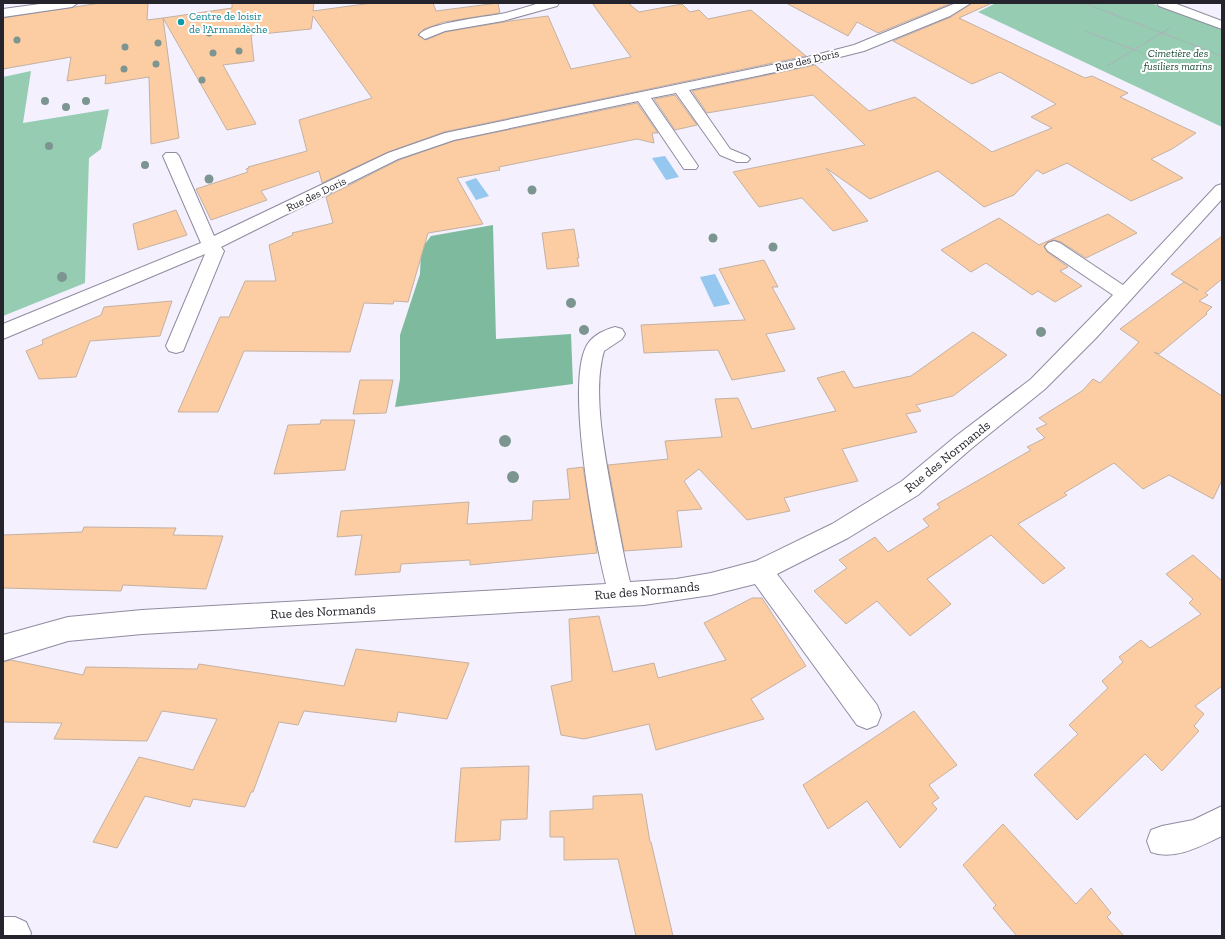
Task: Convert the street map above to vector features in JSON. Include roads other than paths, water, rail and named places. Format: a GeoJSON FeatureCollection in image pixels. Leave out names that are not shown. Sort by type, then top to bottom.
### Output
{"type":"FeatureCollection","features":[{"type":"Feature","properties":{"kind":"street"},"geometry":{"type":"LineString","coordinates":[[3,12],[72,3]]}},
{"type":"Feature","properties":{"kind":"street"},"geometry":{"type":"LineString","coordinates":[[425,35],[442,28],[503,17],[553,3]]}},
{"type":"Feature","properties":{"kind":"street","name":"Rue des Doris"},"geometry":{"type":"LineString","coordinates":[[3,332],[211,245],[393,156],[450,136],[800,63],[859,48],[946,13],[965,3]]}},
{"type":"Feature","properties":{"kind":"street"},"geometry":{"type":"LineString","coordinates":[[1163,3],[1222,25]]}},
{"type":"Feature","properties":{"kind":"street"},"geometry":{"type":"LineString","coordinates":[[680,88],[724,152],[742,159]]}},
{"type":"Feature","properties":{"kind":"street"},"geometry":{"type":"LineString","coordinates":[[642,96],[690,166]]}},
{"type":"Feature","properties":{"kind":"street"},"geometry":{"type":"LineString","coordinates":[[171,156],[207,239],[215,251],[176,346]]}},
{"type":"Feature","properties":{"kind":"street","name":"Rue des Normands"},"geometry":{"type":"LineString","coordinates":[[3,648],[68,629],[134,623],[676,590],[711,584],[760,571],[840,531],[910,488],[964,442],[1038,384],[1125,294],[1222,189]]}},
{"type":"Feature","properties":{"kind":"street"},"geometry":{"type":"LineString","coordinates":[[1054,247],[1108,285],[1125,294]]}},
{"type":"Feature","properties":{"kind":"street"},"geometry":{"type":"LineString","coordinates":[[615,334],[596,348],[589,364],[588,395],[599,482],[621,594]]}},
{"type":"Feature","properties":{"kind":"street"},"geometry":{"type":"LineString","coordinates":[[760,571],[867,715]]}},
{"type":"Feature","properties":{"kind":"street"},"geometry":{"type":"LineString","coordinates":[[1162,841],[1195,834],[1222,821]]}},
{"type":"Feature","properties":{"kind":"water"},"geometry":{"type":"Polygon","coordinates":[[[665,156],[679,177],[666,180],[652,158],[665,156]]]}},
{"type":"Feature","properties":{"kind":"water"},"geometry":{"type":"Polygon","coordinates":[[[476,178],[489,196],[476,200],[465,182],[476,178]]]}},
{"type":"Feature","properties":{"kind":"water"},"geometry":{"type":"Polygon","coordinates":[[[715,274],[730,304],[714,307],[700,277],[715,274]]]}},
{"type":"Feature","properties":{"kind":"place","name":"Centre de loisir de l'Armandèche"},"geometry":{"type":"Point","coordinates":[181,22]}},
{"type":"Feature","properties":{"kind":"park label","name":"Cimetière des fusiliers marins"},"geometry":{"type":"Point","coordinates":[1178,59]}}]}
